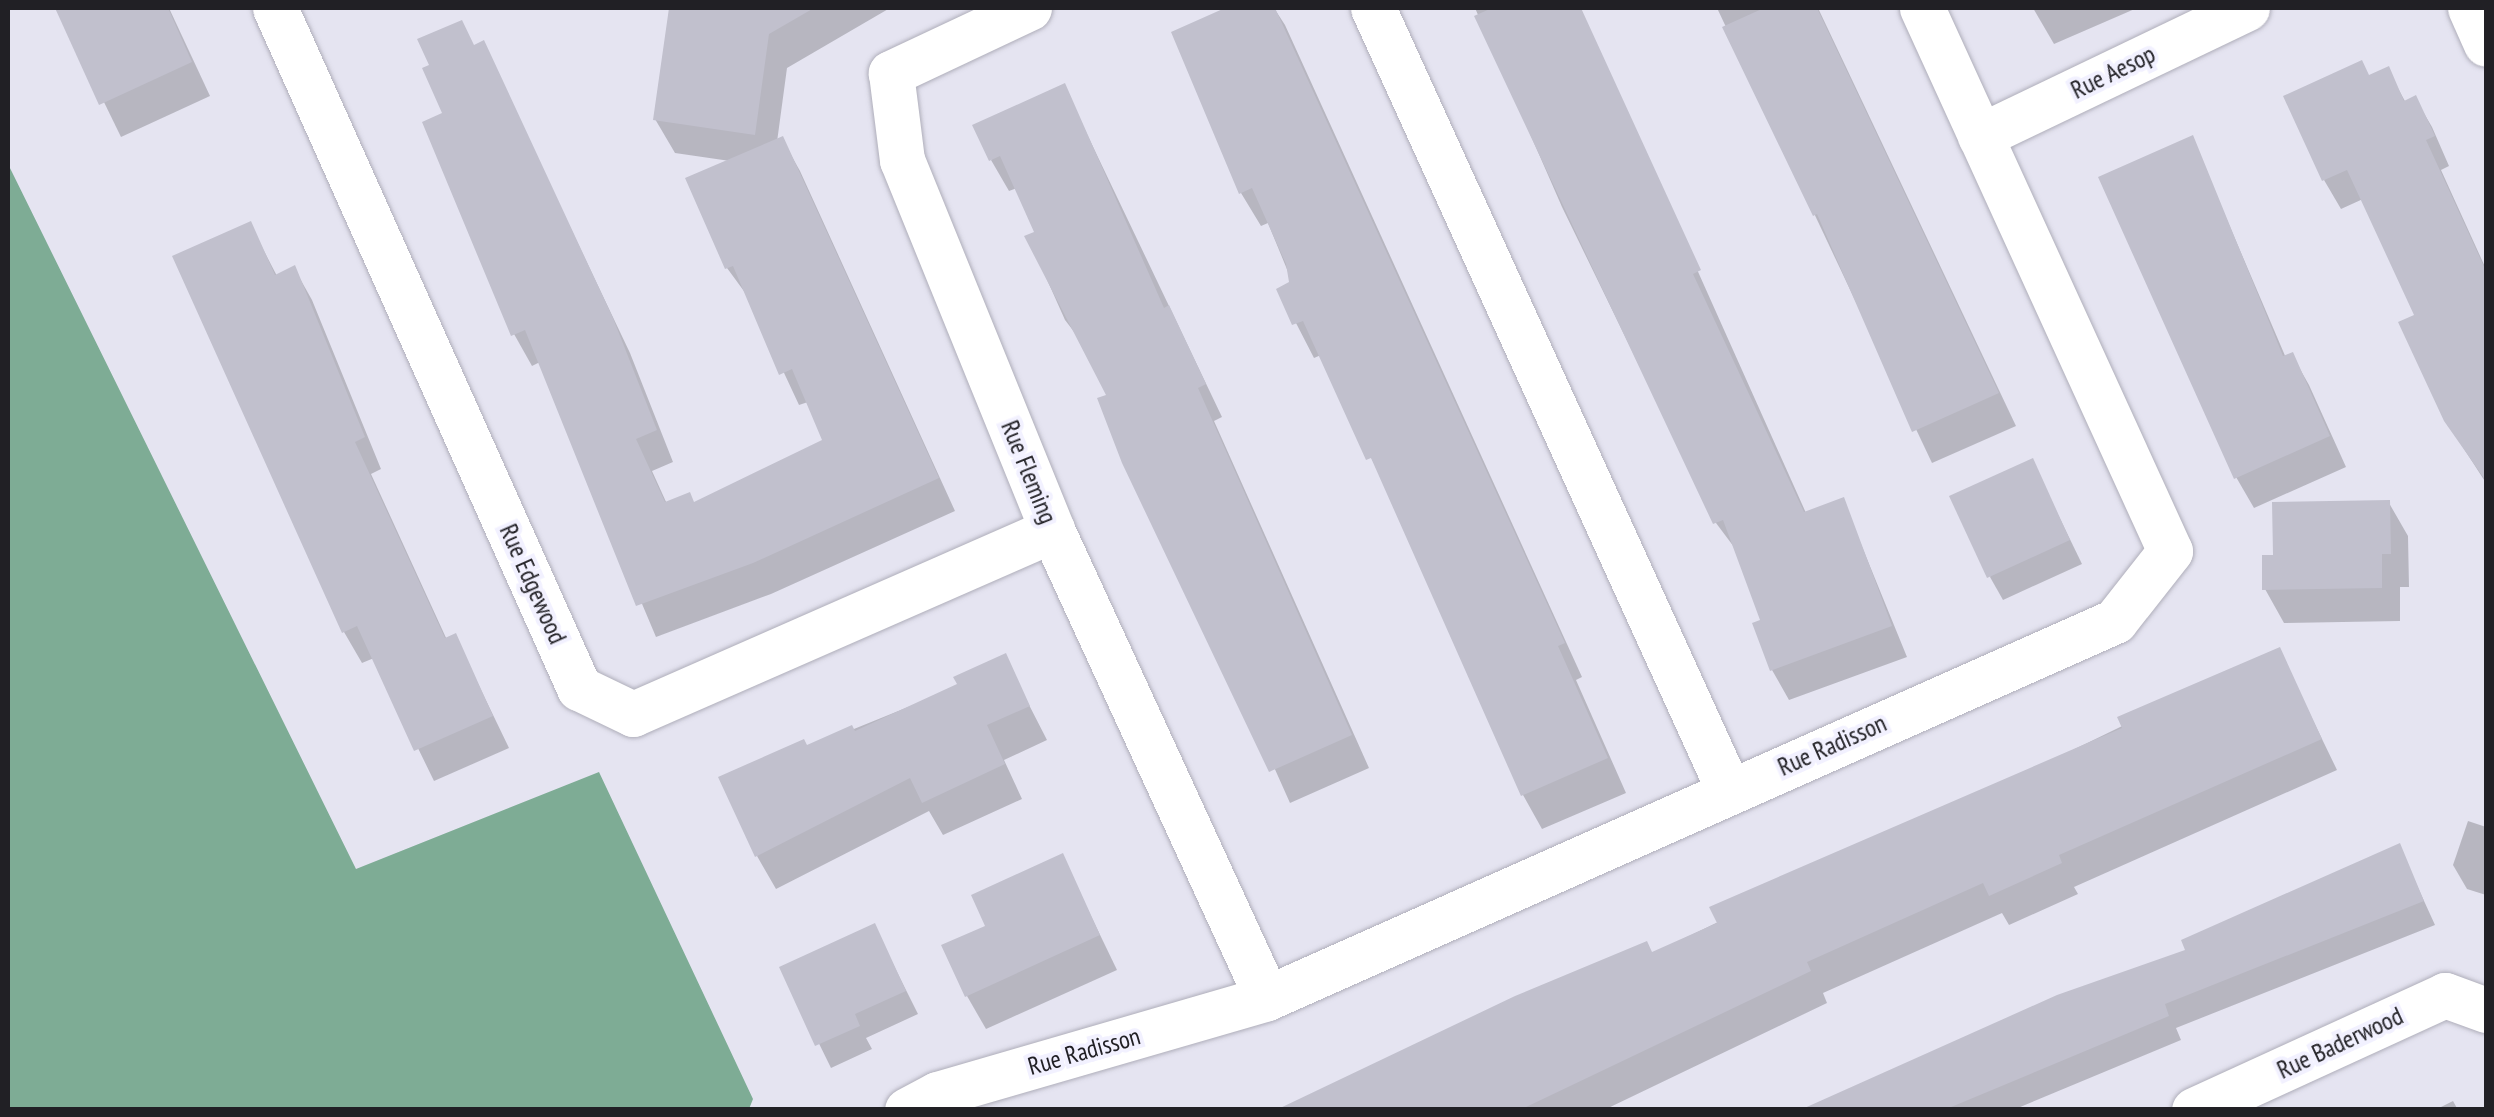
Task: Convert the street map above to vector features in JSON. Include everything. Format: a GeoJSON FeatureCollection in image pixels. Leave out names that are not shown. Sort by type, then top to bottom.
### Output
{"type":"FeatureCollection","features":[{"type":"Feature","properties":{"kind":"street","name":"Rue Edgewood"},"geometry":{"type":"LineString","coordinates":[[275,8],[580,688],[633,714],[1052,530]]}},
{"type":"Feature","properties":{"kind":"street","name":"Rue Fleming"},"geometry":{"type":"LineString","coordinates":[[1029,8],[891,74],[902,160],[1052,530],[1267,998]]}},
{"type":"Feature","properties":{"kind":"street"},"geometry":{"type":"LineString","coordinates":[[1373,8],[1729,791]]}},
{"type":"Feature","properties":{"kind":"street","name":"Rue Radisson"},"geometry":{"type":"LineString","coordinates":[[929,1104],[1267,998],[2115,621],[2170,551],[1922,8]]}},
{"type":"Feature","properties":{"kind":"street","name":"Rue Aesop"},"geometry":{"type":"LineString","coordinates":[[1980,136],[2247,8]]}},
{"type":"Feature","properties":{"kind":"street"},"geometry":{"type":"LineString","coordinates":[[2470,8],[2486,44]]}},
{"type":"Feature","properties":{"kind":"street","name":"Rue Baderwood"},"geometry":{"type":"LineString","coordinates":[[2194,1110],[2446,995],[2486,1010]]}},
{"type":"Feature","properties":{"kind":"green space"},"geometry":{"type":"Polygon","coordinates":[[[8,164],[356,869],[599,772],[753,1099],[749,1109],[8,1109],[8,164]]]}},
{"type":"Feature","properties":{"kind":"building"},"geometry":{"type":"Polygon","coordinates":[[[55,8],[168,8],[192,62],[99,105],[55,8]]]}},
{"type":"Feature","properties":{"kind":"building"},"geometry":{"type":"Polygon","coordinates":[[[669,8],[814,8],[769,34],[755,135],[653,120],[669,8]]]}},
{"type":"Feature","properties":{"kind":"building"},"geometry":{"type":"Polygon","coordinates":[[[1225,8],[1275,8],[1565,643],[1558,646],[1608,758],[1521,796],[1371,458],[1366,460],[1303,321],[1292,325],[1276,289],[1289,282],[1286,264],[1252,188],[1239,194],[1171,32],[1225,8]]]}},
{"type":"Feature","properties":{"kind":"building"},"geometry":{"type":"Polygon","coordinates":[[[1492,8],[1581,8],[1701,270],[1693,274],[1804,512],[1844,497],[1892,626],[1770,671],[1752,623],[1760,620],[1723,520],[1713,524],[1474,16],[1492,8]]]}},
{"type":"Feature","properties":{"kind":"building"},"geometry":{"type":"Polygon","coordinates":[[[1764,8],[1817,8],[1999,393],[1912,432],[1817,214],[1813,216],[1722,27],[1764,8]]]}},
{"type":"Feature","properties":{"kind":"building"},"geometry":{"type":"Polygon","coordinates":[[[462,20],[474,45],[484,40],[613,318],[657,430],[636,439],[665,502],[690,492],[694,502],[822,440],[792,369],[779,375],[733,266],[725,269],[685,178],[783,136],[939,478],[753,563],[636,606],[525,330],[511,336],[422,122],[442,113],[422,68],[429,65],[417,39],[462,20]]]}},
{"type":"Feature","properties":{"kind":"building"},"geometry":{"type":"Polygon","coordinates":[[[2362,60],[2369,75],[2389,66],[2404,101],[2416,95],[2435,136],[2426,140],[2486,271],[2486,481],[2444,421],[2398,322],[2414,315],[2347,170],[2322,181],[2283,96],[2362,60]]]}},
{"type":"Feature","properties":{"kind":"building"},"geometry":{"type":"Polygon","coordinates":[[[1065,83],[1164,308],[1169,305],[1206,384],[1198,388],[1352,735],[1269,772],[1122,463],[1097,398],[1106,395],[1024,236],[1034,232],[1000,156],[989,161],[972,125],[1065,83]]]}},
{"type":"Feature","properties":{"kind":"building"},"geometry":{"type":"Polygon","coordinates":[[[2193,135],[2283,356],[2293,352],[2330,436],[2234,479],[2098,177],[2193,135]]]}},
{"type":"Feature","properties":{"kind":"building"},"geometry":{"type":"Polygon","coordinates":[[[251,221],[275,275],[295,265],[365,437],[355,442],[445,638],[456,633],[493,716],[414,751],[357,626],[342,633],[172,256],[251,221]]]}},
{"type":"Feature","properties":{"kind":"building"},"geometry":{"type":"Polygon","coordinates":[[[2033,458],[2070,540],[1987,578],[1949,496],[2033,458]]]}},
{"type":"Feature","properties":{"kind":"building"},"geometry":{"type":"Polygon","coordinates":[[[2390,500],[2391,554],[2382,554],[2382,588],[2262,590],[2262,555],[2273,555],[2272,502],[2390,500]]]}},
{"type":"Feature","properties":{"kind":"building"},"geometry":{"type":"Polygon","coordinates":[[[2280,647],[2322,739],[2059,855],[2062,863],[1989,896],[1983,883],[1807,962],[1811,971],[1520,1110],[1276,1110],[1515,996],[1647,941],[1652,952],[1717,923],[1709,907],[2122,728],[2117,717],[2280,647]]]}},
{"type":"Feature","properties":{"kind":"building"},"geometry":{"type":"Polygon","coordinates":[[[1006,653],[1030,706],[987,725],[1005,764],[922,803],[910,778],[755,857],[718,777],[804,739],[807,745],[852,725],[855,731],[957,684],[953,677],[1006,653]]]}},
{"type":"Feature","properties":{"kind":"building"},"geometry":{"type":"Polygon","coordinates":[[[2400,843],[2424,901],[2165,1004],[2169,1016],[1944,1110],[1800,1110],[2057,995],[2185,950],[2181,940],[2400,843]]]}},
{"type":"Feature","properties":{"kind":"building"},"geometry":{"type":"Polygon","coordinates":[[[1063,853],[1100,935],[965,997],[941,945],[985,926],[971,895],[1063,853]]]}},
{"type":"Feature","properties":{"kind":"building"},"geometry":{"type":"Polygon","coordinates":[[[875,923],[906,991],[855,1014],[860,1026],[815,1046],[779,967],[875,923]]]}}]}
